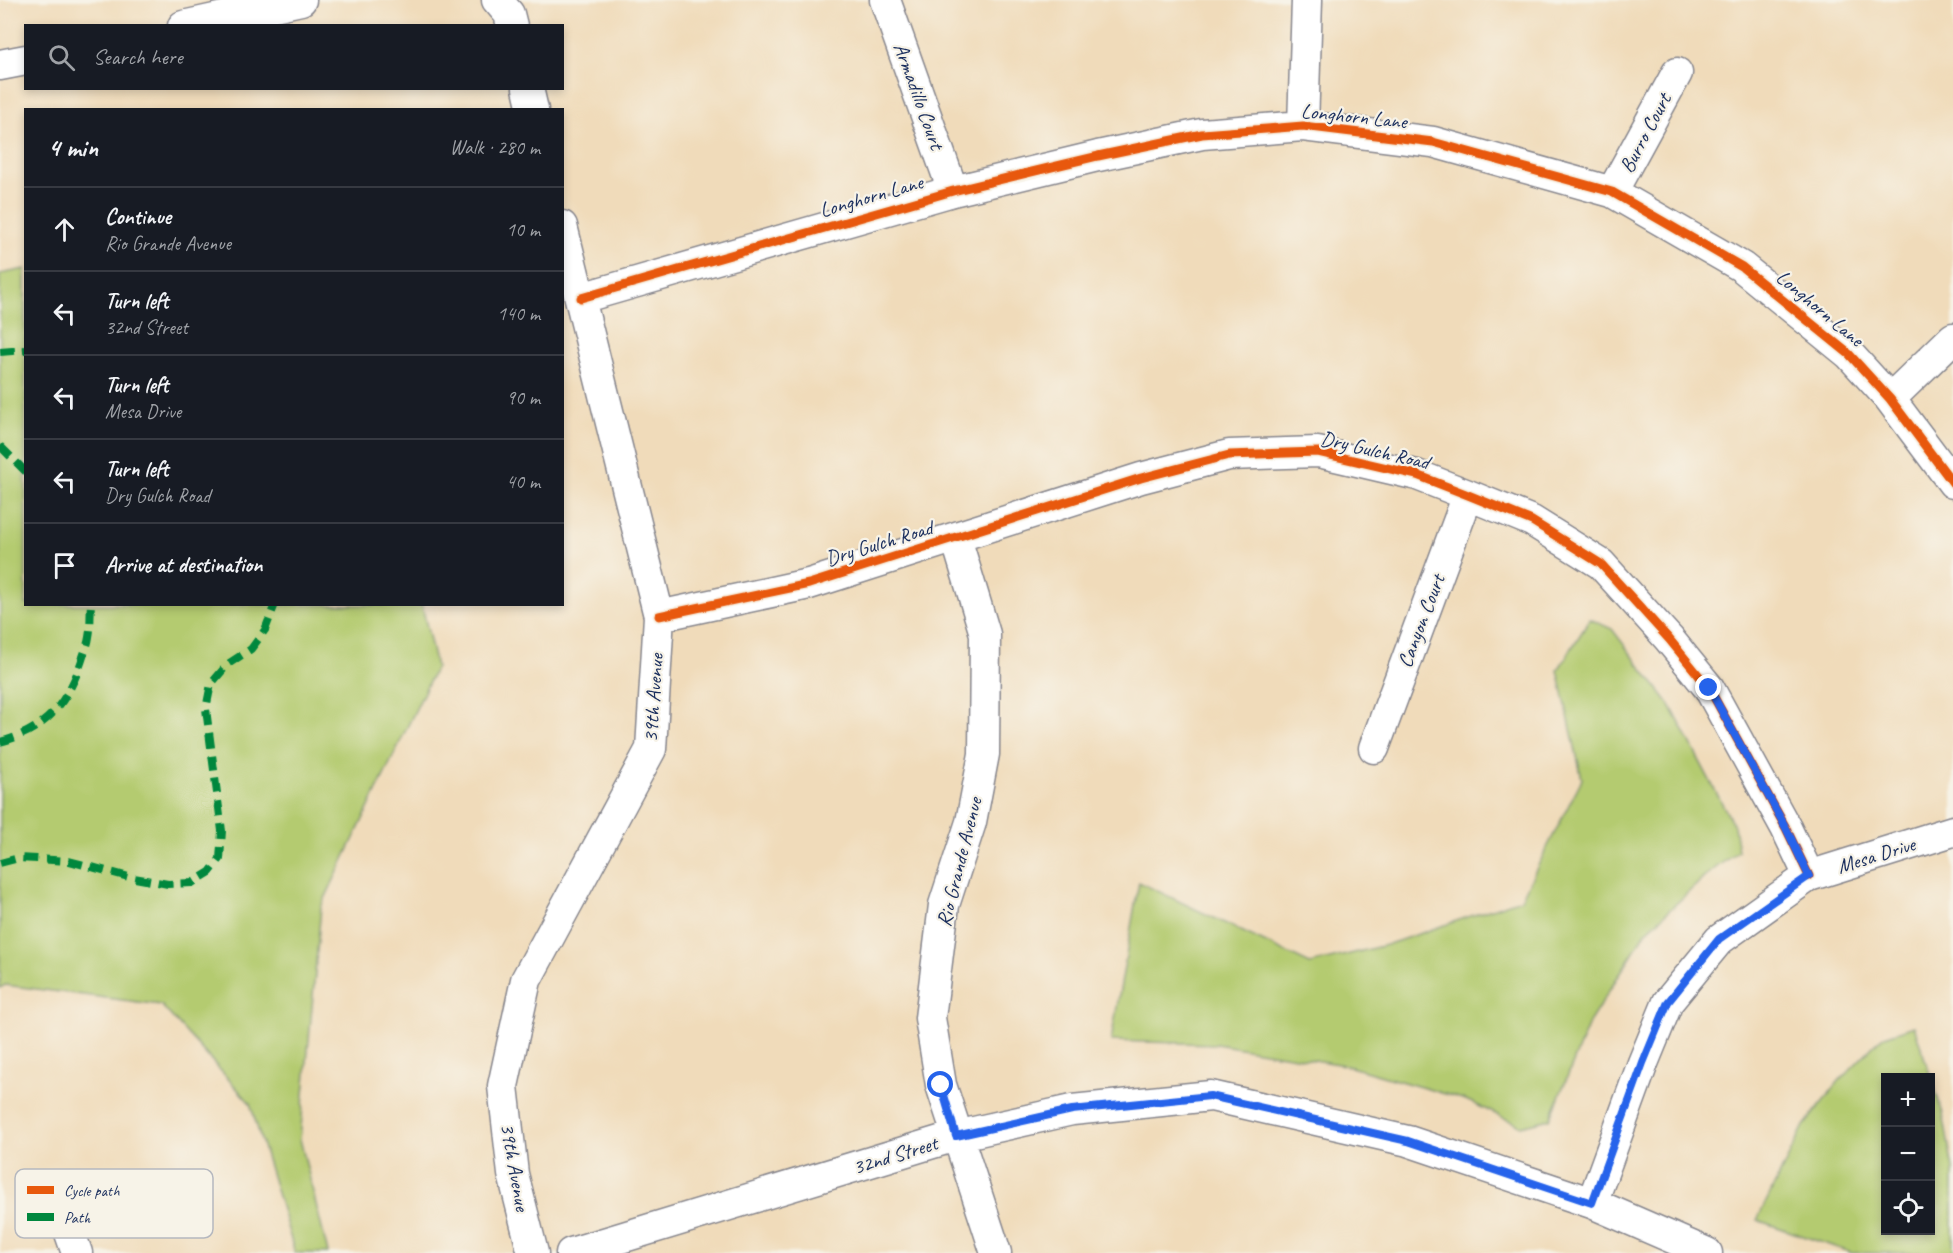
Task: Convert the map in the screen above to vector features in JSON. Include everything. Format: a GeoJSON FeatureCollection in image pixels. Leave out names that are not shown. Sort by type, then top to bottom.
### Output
{"type":"FeatureCollection","features":[{"type":"Feature","properties":{"kind":"street"},"geometry":{"type":"LineString","coordinates":[[192,24],[301,0]]}},
{"type":"Feature","properties":{"kind":"street","name":"Armadillo Court"},"geometry":{"type":"LineString","coordinates":[[885,0],[953,191]]}},
{"type":"Feature","properties":{"kind":"street"},"geometry":{"type":"LineString","coordinates":[[1304,126],[1306,0]]}},
{"type":"Feature","properties":{"kind":"street"},"geometry":{"type":"LineString","coordinates":[[0,65],[24,60]]}},
{"type":"Feature","properties":{"kind":"street","name":"Burro Court"},"geometry":{"type":"LineString","coordinates":[[1612,192],[1677,73]]}},
{"type":"Feature","properties":{"kind":"street"},"geometry":{"type":"LineString","coordinates":[[528,90],[533,108]]}},
{"type":"Feature","properties":{"kind":"street","name":"Longhorn Lane"},"geometry":{"type":"LineString","coordinates":[[581,298],[953,191],[1202,134],[1304,126],[1433,142],[1612,192],[1742,267],[1849,354],[1890,399],[1953,483]]}},
{"type":"Feature","properties":{"kind":"street","name":"39th Avenue"},"geometry":{"type":"LineString","coordinates":[[534,1253],[513,1174],[503,1086],[526,980],[651,749],[659,616],[564,234]]}},
{"type":"Feature","properties":{"kind":"street"},"geometry":{"type":"LineString","coordinates":[[1890,399],[1953,338]]}},
{"type":"Feature","properties":{"kind":"street","name":"Dry Gulch Road"},"geometry":{"type":"LineString","coordinates":[[659,616],[809,584],[1141,478],[1229,455],[1318,452],[1417,475],[1468,495],[1532,521],[1601,564],[1669,639],[1709,688],[1786,828],[1809,876]]}},
{"type":"Feature","properties":{"kind":"street","name":"Canyon Court"},"geometry":{"type":"LineString","coordinates":[[1374,748],[1468,495]]}},
{"type":"Feature","properties":{"kind":"street","name":"Rio Grande Avenue"},"geometry":{"type":"LineString","coordinates":[[956,538],[985,634],[984,754],[971,822],[944,905],[930,1018],[941,1085],[996,1253]]}},
{"type":"Feature","properties":{"kind":"street","name":"Mesa Drive"},"geometry":{"type":"LineString","coordinates":[[1592,1203],[1643,1063],[1668,1002],[1719,939],[1809,876],[1953,831]]}},
{"type":"Feature","properties":{"kind":"street","name":"32nd Street"},"geometry":{"type":"LineString","coordinates":[[571,1253],[956,1136],[1072,1110],[1210,1096],[1408,1141],[1592,1203],[1707,1253]]}},
{"type":"Feature","properties":{"kind":"street"},"geometry":{"type":"LineString","coordinates":[[72,1238],[77,1253]]}},
{"type":"Feature","properties":{"kind":"green space"},"geometry":{"type":"Polygon","coordinates":[[[24,269],[24,606],[422,606],[436,667],[321,907],[300,1139],[328,1253],[295,1253],[250,1103],[161,1005],[5,985],[0,988],[0,274],[24,269]]]}},
{"type":"Feature","properties":{"kind":"green space"},"geometry":{"type":"Polygon","coordinates":[[[1590,619],[1612,629],[1670,705],[1734,826],[1738,851],[1709,873],[1646,932],[1590,1021],[1550,1119],[1521,1126],[1466,1100],[1344,1065],[1216,1044],[1111,1041],[1139,882],[1310,964],[1386,945],[1521,899],[1582,779],[1558,670],[1590,619]]]}},
{"type":"Feature","properties":{"kind":"green space"},"geometry":{"type":"Polygon","coordinates":[[[1914,1026],[1929,1073],[1881,1073],[1881,1235],[1935,1235],[1935,1090],[1943,1114],[1953,1169],[1953,1253],[1852,1253],[1757,1220],[1804,1126],[1839,1081],[1882,1037],[1914,1026]]]}},
{"type":"Feature","properties":{"kind":"marked path"},"geometry":{"type":"LineString","coordinates":[[0,352],[24,350]]}},
{"type":"Feature","properties":{"kind":"marked path"},"geometry":{"type":"LineString","coordinates":[[0,446],[24,470]]}},
{"type":"Feature","properties":{"kind":"marked path"},"geometry":{"type":"LineString","coordinates":[[0,742],[30,730],[53,713],[62,702],[76,676],[88,643],[91,606]]}},
{"type":"Feature","properties":{"kind":"marked path"},"geometry":{"type":"LineString","coordinates":[[0,863],[19,858],[69,861],[129,877],[168,884],[192,883],[210,872],[220,859],[222,831],[206,709],[211,684],[228,664],[251,649],[265,630],[274,606]]}},
{"type":"Feature","properties":{"kind":"cycle path"},"geometry":{"type":"LineString","coordinates":[[581,298],[953,191],[1202,134],[1303,126],[1433,142],[1612,192],[1742,267],[1849,354],[1890,399],[1953,483]]}},
{"type":"Feature","properties":{"kind":"cycle path"},"geometry":{"type":"LineString","coordinates":[[659,616],[809,584],[1141,478],[1229,455],[1318,452],[1417,475],[1468,495],[1532,521],[1601,564],[1669,639],[1709,688],[1786,828],[1809,876]]}},
{"type":"Feature","properties":{"kind":"route"},"geometry":{"type":"LineString","coordinates":[[941,1085],[956,1136],[1072,1110],[1210,1096],[1408,1141],[1592,1203],[1643,1063],[1668,1002],[1719,939],[1809,876],[1786,828],[1709,688]]}}]}
